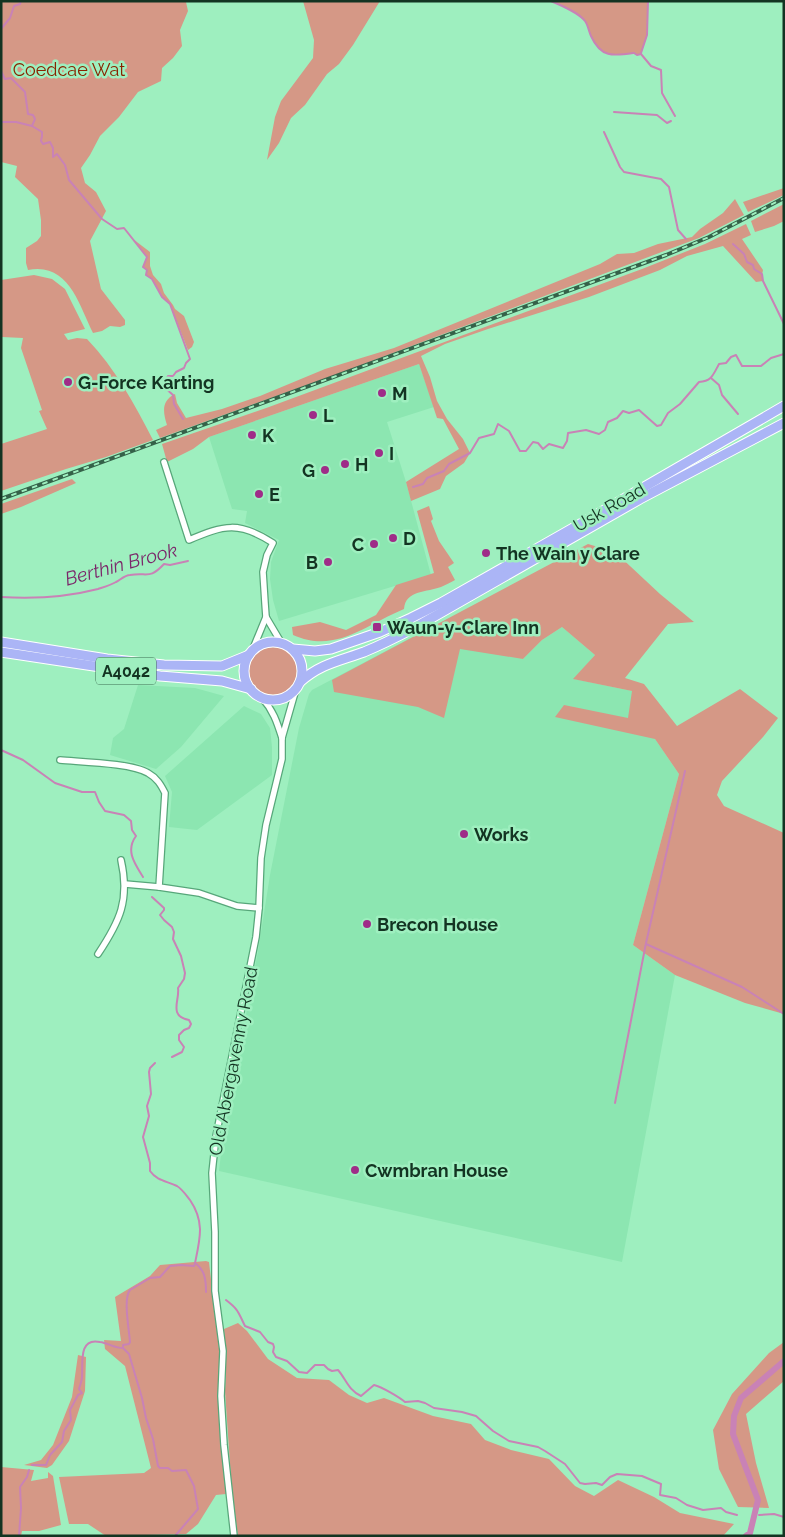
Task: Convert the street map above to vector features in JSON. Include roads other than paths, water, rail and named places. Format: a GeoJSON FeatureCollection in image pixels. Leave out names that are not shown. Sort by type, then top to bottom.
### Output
{"type":"FeatureCollection","features":[{"type":"Feature","properties":{"kind":"highway","name":"Usk Road"},"geometry":{"type":"LineString","coordinates":[[293,650],[315,651],[331,649],[380,632],[411,618],[582,523],[784,406]]}},
{"type":"Feature","properties":{"kind":"highway","name":"Usk Road"},"geometry":{"type":"LineString","coordinates":[[298,685],[309,674],[321,667],[376,647],[414,628],[640,499],[784,423]]}},
{"type":"Feature","properties":{"kind":"highway","name":"A4042"},"geometry":{"type":"LineString","coordinates":[[1,642],[107,659],[164,664],[222,666],[251,653]]}},
{"type":"Feature","properties":{"kind":"highway"},"geometry":{"type":"LineString","coordinates":[[266,643],[282,644],[293,650],[301,662],[302,672],[298,685],[289,695],[281,699],[271,700],[262,698],[251,689],[246,680],[244,670],[251,653],[266,643]]}},
{"type":"Feature","properties":{"kind":"highway","name":"A4042"},"geometry":{"type":"LineString","coordinates":[[1,652],[160,676],[222,680],[251,689]]}},
{"type":"Feature","properties":{"kind":"street"},"geometry":{"type":"LineString","coordinates":[[164,462],[189,540],[210,531],[230,527],[253,532],[273,543],[267,555],[263,572],[266,617],[251,653]]}},
{"type":"Feature","properties":{"kind":"street"},"geometry":{"type":"LineString","coordinates":[[266,617],[282,644]]}},
{"type":"Feature","properties":{"kind":"street"},"geometry":{"type":"LineString","coordinates":[[282,738],[298,685]]}},
{"type":"Feature","properties":{"kind":"street"},"geometry":{"type":"LineString","coordinates":[[262,698],[275,717],[282,738]]}},
{"type":"Feature","properties":{"kind":"street","name":"Old Abergavenny Road"},"geometry":{"type":"LineString","coordinates":[[234,1536],[224,1445],[221,1380],[224,1351],[215,1291],[212,1173],[216,1136],[256,937],[261,858],[266,825],[282,759],[282,738]]}},
{"type":"Feature","properties":{"kind":"street"},"geometry":{"type":"LineString","coordinates":[[60,760],[137,768],[149,773],[161,785],[165,794],[165,807],[159,887]]}},
{"type":"Feature","properties":{"kind":"street"},"geometry":{"type":"LineString","coordinates":[[98,954],[111,935],[124,899],[125,884],[121,860]]}},
{"type":"Feature","properties":{"kind":"street"},"geometry":{"type":"LineString","coordinates":[[125,884],[199,892],[237,906],[259,908]]}},
{"type":"Feature","properties":{"kind":"waterway"},"geometry":{"type":"LineString","coordinates":[[1,29],[10,18],[14,6],[20,4],[21,1]]}},
{"type":"Feature","properties":{"kind":"waterway"},"geometry":{"type":"LineString","coordinates":[[551,1],[582,18],[595,43],[603,52],[614,55],[641,54],[651,66],[661,70],[662,93],[675,116]]}},
{"type":"Feature","properties":{"kind":"waterway"},"geometry":{"type":"LineString","coordinates":[[641,53],[647,35],[648,1]]}},
{"type":"Feature","properties":{"kind":"waterway"},"geometry":{"type":"LineString","coordinates":[[1,71],[5,79],[11,78],[25,92],[28,114],[33,115],[35,119],[32,126],[42,132],[41,141],[43,144],[50,142],[53,148],[53,157],[57,154],[65,165],[69,180],[102,219],[117,229],[124,228],[147,257],[143,267],[147,270],[146,275],[152,279],[162,297],[170,304],[190,359],[184,368],[173,376],[168,376],[163,386],[173,395],[174,404],[183,419]]}},
{"type":"Feature","properties":{"kind":"waterway"},"geometry":{"type":"LineString","coordinates":[[614,112],[657,115],[667,123],[671,121]]}},
{"type":"Feature","properties":{"kind":"waterway"},"geometry":{"type":"LineString","coordinates":[[1,122],[16,122],[32,126]]}},
{"type":"Feature","properties":{"kind":"waterway"},"geometry":{"type":"LineString","coordinates":[[604,132],[624,172],[661,179],[669,187],[678,230],[686,239]]}},
{"type":"Feature","properties":{"kind":"waterway"},"geometry":{"type":"LineString","coordinates":[[733,244],[744,254],[747,262],[762,274],[763,281],[784,324]]}},
{"type":"Feature","properties":{"kind":"waterway","name":"Berthin Brook"},"geometry":{"type":"LineString","coordinates":[[413,487],[423,484],[427,478],[444,471],[449,464],[470,453],[479,438],[494,434],[498,424],[509,431],[520,451],[526,451],[533,442],[538,443],[543,449],[549,444],[563,448],[567,441],[568,433],[586,430],[599,434],[605,430],[608,422],[617,418],[623,411],[629,413],[639,410],[657,426],[661,425],[668,413],[680,404],[699,382],[709,379],[719,364],[726,363],[731,357],[736,355],[742,366],[761,366],[771,358],[784,354]]}},
{"type":"Feature","properties":{"kind":"waterway"},"geometry":{"type":"LineString","coordinates":[[711,378],[719,385],[722,395],[738,414]]}},
{"type":"Feature","properties":{"kind":"waterway","name":"Berthin Brook"},"geometry":{"type":"LineString","coordinates":[[1,597],[50,597],[86,592],[110,585],[128,575],[151,574],[164,564],[170,565],[188,561]]}},
{"type":"Feature","properties":{"kind":"waterway"},"geometry":{"type":"LineString","coordinates":[[1,750],[23,760],[55,783],[82,792],[95,792],[105,811],[124,815],[131,821],[132,830],[136,836],[131,847],[132,857],[143,877]]}},
{"type":"Feature","properties":{"kind":"waterway"},"geometry":{"type":"LineString","coordinates":[[615,1103],[646,943],[685,771]]}},
{"type":"Feature","properties":{"kind":"waterway"},"geometry":{"type":"LineString","coordinates":[[152,897],[164,908],[160,915],[172,927],[174,932],[173,939],[181,956],[185,973],[184,979],[178,988],[176,1007],[179,1015],[189,1020],[191,1024],[189,1028],[179,1035],[179,1040],[184,1047],[182,1052],[172,1057]]}},
{"type":"Feature","properties":{"kind":"waterway"},"geometry":{"type":"LineString","coordinates":[[646,944],[742,987],[784,1014]]}},
{"type":"Feature","properties":{"kind":"waterway"},"geometry":{"type":"LineString","coordinates":[[155,1063],[149,1072],[151,1094],[147,1106],[149,1116],[143,1137],[150,1163],[150,1171],[159,1179],[179,1187],[195,1208],[200,1231],[195,1263],[201,1269],[204,1276],[206,1292]]}},
{"type":"Feature","properties":{"kind":"waterway"},"geometry":{"type":"LineString","coordinates":[[175,1536],[198,1509],[194,1486],[186,1470],[172,1471],[158,1466],[142,1398],[129,1354],[123,1348],[123,1345],[130,1342],[127,1307],[130,1290],[150,1278],[160,1277],[170,1266],[194,1266],[195,1263]]}},
{"type":"Feature","properties":{"kind":"waterway"},"geometry":{"type":"LineString","coordinates":[[226,1300],[236,1309],[245,1326],[260,1332],[268,1342],[273,1344],[273,1352],[276,1357],[287,1361],[299,1372],[307,1373],[315,1365],[324,1365],[332,1371],[338,1370],[350,1388],[361,1396],[374,1385],[390,1392],[405,1402],[418,1401],[434,1408],[476,1416],[493,1431],[509,1441],[538,1447],[545,1451],[565,1464],[580,1483],[602,1485],[610,1477],[617,1474],[642,1476],[661,1484],[660,1495],[676,1498],[687,1505],[703,1510],[721,1508],[726,1512],[737,1515]]}},
{"type":"Feature","properties":{"kind":"waterway"},"geometry":{"type":"LineString","coordinates":[[32,1465],[46,1465],[50,1455],[62,1442],[64,1431],[71,1420],[70,1410],[78,1395],[82,1393],[79,1389],[85,1347],[93,1342],[123,1348]]}},
{"type":"Feature","properties":{"kind":"waterway"},"geometry":{"type":"LineString","coordinates":[[746,1536],[750,1533],[758,1500],[733,1434],[734,1416],[741,1398],[784,1361]]}},
{"type":"Feature","properties":{"kind":"waterway"},"geometry":{"type":"LineString","coordinates":[[19,1536],[20,1487],[27,1477],[29,1470]]}},
{"type":"Feature","properties":{"kind":"waterway"},"geometry":{"type":"LineString","coordinates":[[759,1515],[774,1514],[784,1517]]}},
{"type":"Feature","properties":{"kind":"railway"},"geometry":{"type":"LineString","coordinates":[[1,499],[666,255],[709,237],[784,198]]}},
{"type":"Feature","properties":{"kind":"place","name":"G-Force Karting"},"geometry":{"type":"Point","coordinates":[68,382]}},
{"type":"Feature","properties":{"kind":"place","name":"M"},"geometry":{"type":"Point","coordinates":[382,393]}},
{"type":"Feature","properties":{"kind":"place","name":"L"},"geometry":{"type":"Point","coordinates":[313,415]}},
{"type":"Feature","properties":{"kind":"place","name":"K"},"geometry":{"type":"Point","coordinates":[252,435]}},
{"type":"Feature","properties":{"kind":"place","name":"I"},"geometry":{"type":"Point","coordinates":[379,453]}},
{"type":"Feature","properties":{"kind":"place","name":"H"},"geometry":{"type":"Point","coordinates":[345,464]}},
{"type":"Feature","properties":{"kind":"place","name":"G"},"geometry":{"type":"Point","coordinates":[325,470]}},
{"type":"Feature","properties":{"kind":"place","name":"E"},"geometry":{"type":"Point","coordinates":[259,494]}},
{"type":"Feature","properties":{"kind":"place","name":"D"},"geometry":{"type":"Point","coordinates":[393,538]}},
{"type":"Feature","properties":{"kind":"place","name":"C"},"geometry":{"type":"Point","coordinates":[374,544]}},
{"type":"Feature","properties":{"kind":"place","name":"The Wain y Clare"},"geometry":{"type":"Point","coordinates":[486,553]}},
{"type":"Feature","properties":{"kind":"place","name":"B"},"geometry":{"type":"Point","coordinates":[328,562]}},
{"type":"Feature","properties":{"kind":"place","name":"Waun-y-Clare Inn"},"geometry":{"type":"Point","coordinates":[377,627]}},
{"type":"Feature","properties":{"kind":"place","name":"Works"},"geometry":{"type":"Point","coordinates":[464,834]}},
{"type":"Feature","properties":{"kind":"place","name":"Brecon House"},"geometry":{"type":"Point","coordinates":[367,924]}},
{"type":"Feature","properties":{"kind":"place","name":"Cwmbran House"},"geometry":{"type":"Point","coordinates":[355,1170]}},
{"type":"Feature","properties":{"kind":"park label","name":"Coedcae Wat"},"geometry":{"type":"Point","coordinates":[69,69]}}]}
